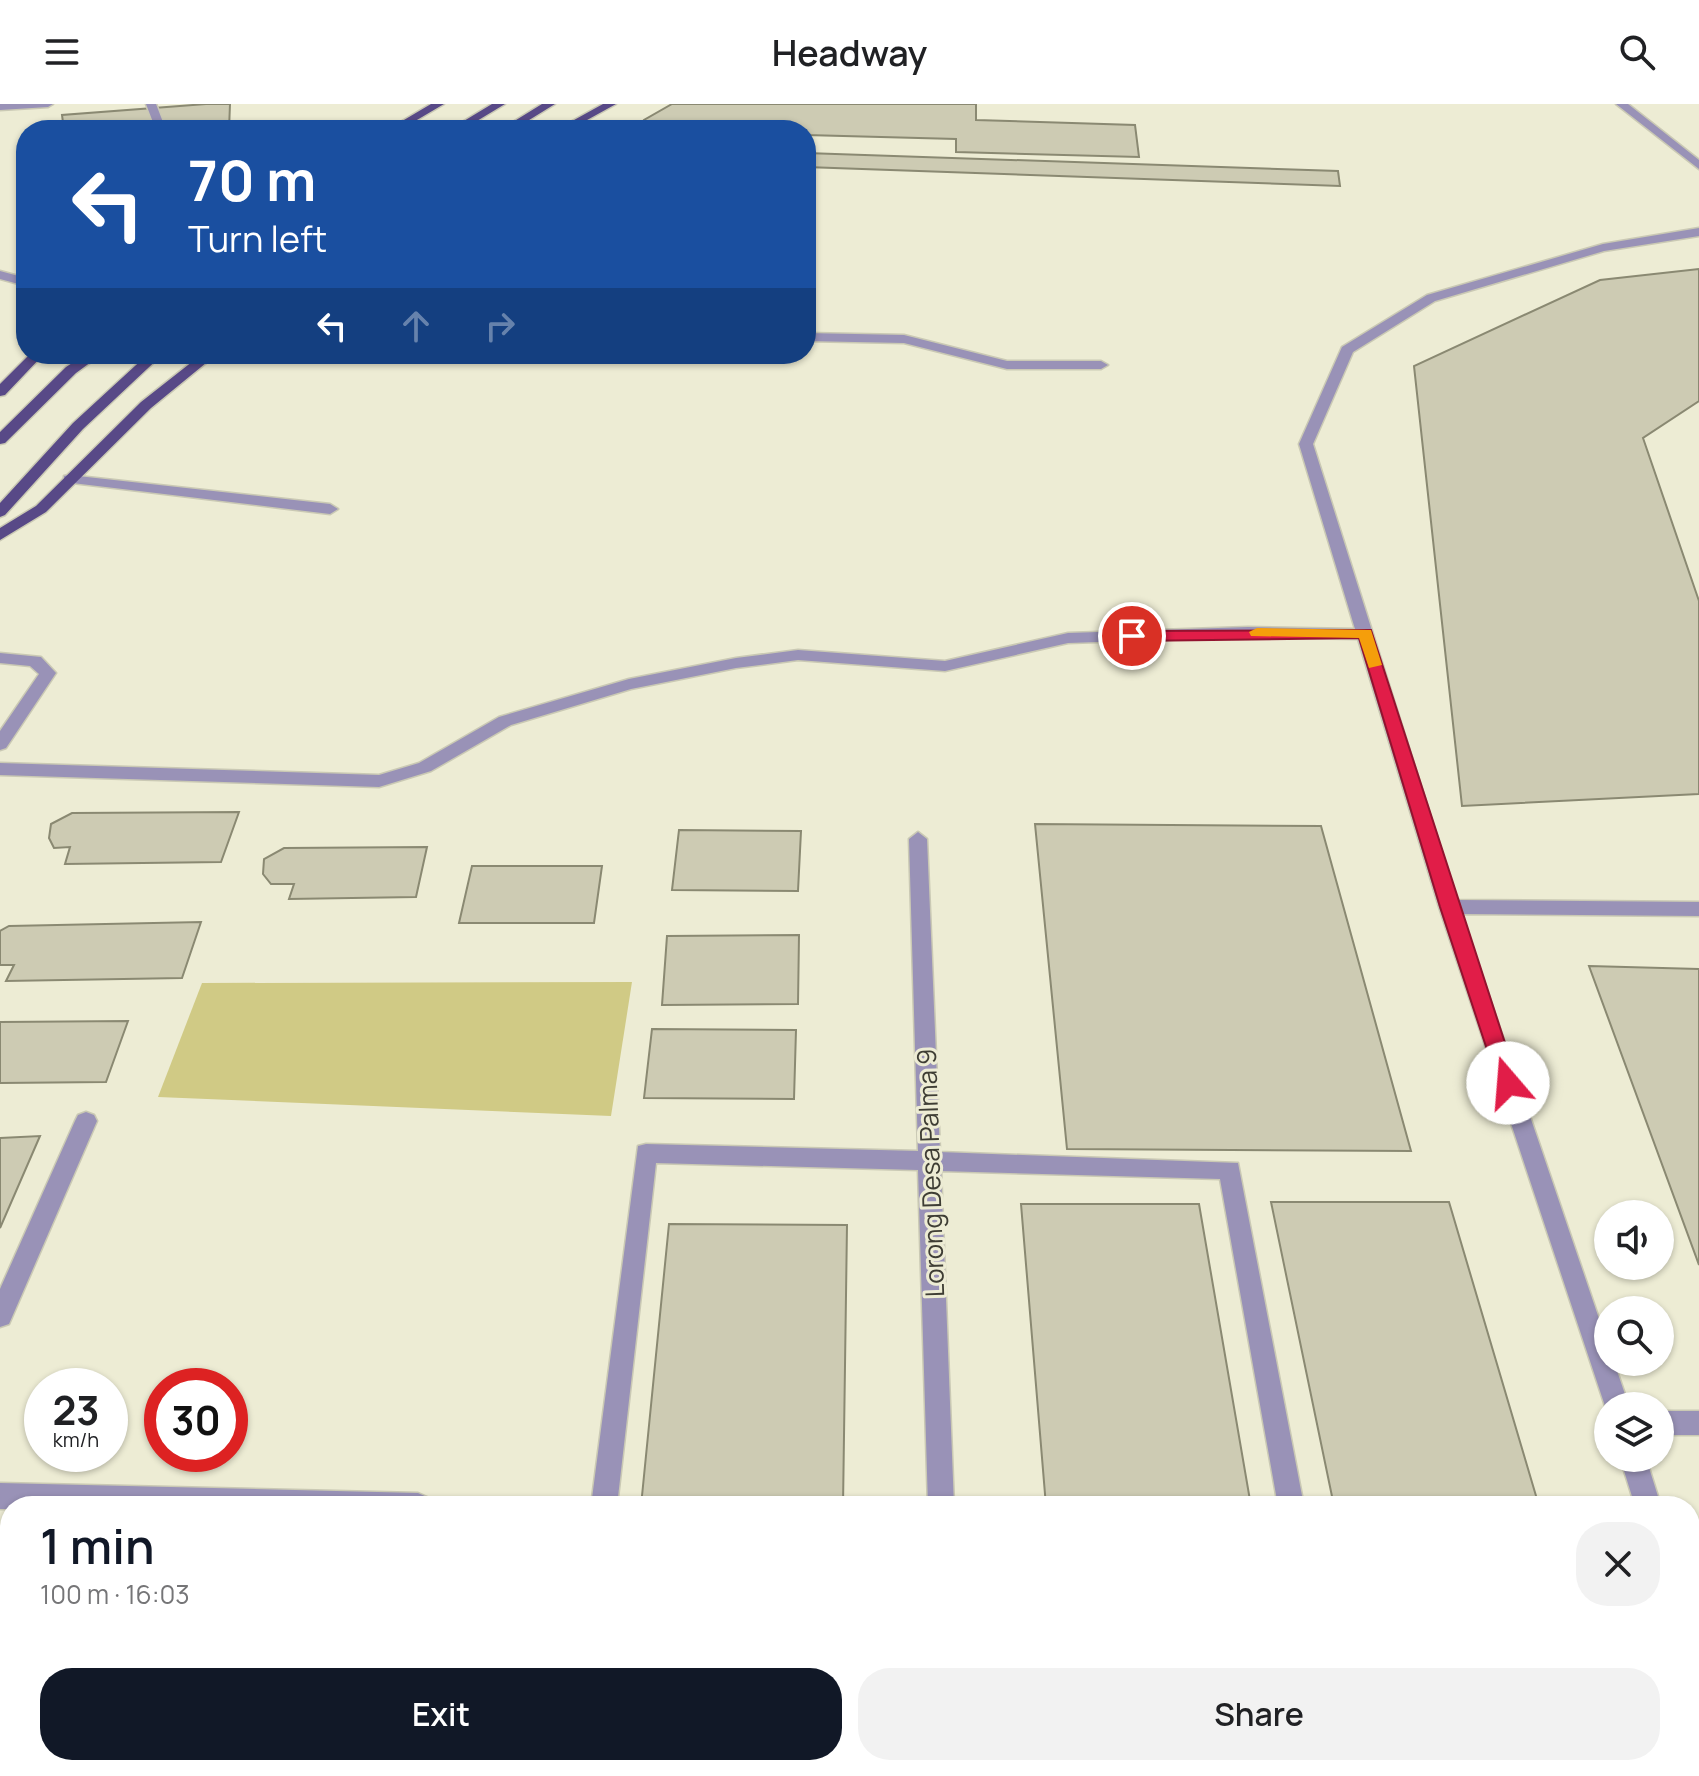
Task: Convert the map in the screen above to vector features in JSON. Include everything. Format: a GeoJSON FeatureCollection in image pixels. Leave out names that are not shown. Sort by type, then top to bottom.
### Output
{"type":"FeatureCollection","features":[{"type":"Feature","properties":{"kind":"main road"},"geometry":{"type":"LineString","coordinates":[[410,120],[439,104]]}},
{"type":"Feature","properties":{"kind":"main road"},"geometry":{"type":"LineString","coordinates":[[472,120],[500,104]]}},
{"type":"Feature","properties":{"kind":"main road"},"geometry":{"type":"LineString","coordinates":[[522,120],[550,104]]}},
{"type":"Feature","properties":{"kind":"main road"},"geometry":{"type":"LineString","coordinates":[[580,120],[611,104]]}},
{"type":"Feature","properties":{"kind":"main road"},"geometry":{"type":"LineString","coordinates":[[0,392],[27,364]]}},
{"type":"Feature","properties":{"kind":"main road"},"geometry":{"type":"LineString","coordinates":[[0,440],[80,364]]}},
{"type":"Feature","properties":{"kind":"main road"},"geometry":{"type":"LineString","coordinates":[[0,512],[78,426],[144,364]]}},
{"type":"Feature","properties":{"kind":"main road"},"geometry":{"type":"LineString","coordinates":[[0,535],[41,509],[146,405],[197,364]]}},
{"type":"Feature","properties":{"kind":"street"},"geometry":{"type":"LineString","coordinates":[[0,107],[48,104]]}},
{"type":"Feature","properties":{"kind":"street"},"geometry":{"type":"LineString","coordinates":[[1621,104],[1699,166]]}},
{"type":"Feature","properties":{"kind":"street"},"geometry":{"type":"LineString","coordinates":[[1611,1392],[1449,907],[1306,444],[1347,350],[1431,298],[1603,248],[1699,232]]}},
{"type":"Feature","properties":{"kind":"street"},"geometry":{"type":"LineString","coordinates":[[816,337],[904,339],[1007,365],[1101,365]]}},
{"type":"Feature","properties":{"kind":"street"},"geometry":{"type":"LineString","coordinates":[[69,479],[330,509]]}},
{"type":"Feature","properties":{"kind":"street"},"geometry":{"type":"LineString","coordinates":[[0,769],[379,781],[425,767],[505,721],[629,684],[736,663],[798,655],[945,666],[1068,638],[1248,632],[1365,634]]}},
{"type":"Feature","properties":{"kind":"street"},"geometry":{"type":"LineString","coordinates":[[0,658],[35,661],[48,673],[0,744]]}},
{"type":"Feature","properties":{"kind":"street","name":"Lorong Desa Palma 9"},"geometry":{"type":"LineString","coordinates":[[918,839],[941,1496]]}},
{"type":"Feature","properties":{"kind":"street"},"geometry":{"type":"LineString","coordinates":[[1449,907],[1699,909]]}},
{"type":"Feature","properties":{"kind":"street"},"geometry":{"type":"LineString","coordinates":[[0,1316],[86,1121]]}},
{"type":"Feature","properties":{"kind":"street"},"geometry":{"type":"LineString","coordinates":[[605,1496],[646,1153],[1230,1170],[1289,1496]]}},
{"type":"Feature","properties":{"kind":"street"},"geometry":{"type":"LineString","coordinates":[[1674,1423],[1699,1423]]}},
{"type":"Feature","properties":{"kind":"street"},"geometry":{"type":"LineString","coordinates":[[1637,1472],[1645,1496]]}},
{"type":"Feature","properties":{"kind":"shaded area"},"geometry":{"type":"Polygon","coordinates":[[[632,982],[611,1116],[158,1097],[202,983],[632,982]]]}},
{"type":"Feature","properties":{"kind":"building"},"geometry":{"type":"Polygon","coordinates":[[[230,104],[229,120],[63,120],[62,115],[230,104]]]}},
{"type":"Feature","properties":{"kind":"building"},"geometry":{"type":"Polygon","coordinates":[[[672,104],[976,104],[976,120],[1135,125],[1139,157],[956,152],[956,139],[816,135],[816,120],[644,120],[672,104]]]}},
{"type":"Feature","properties":{"kind":"building"},"geometry":{"type":"Polygon","coordinates":[[[816,153],[1338,171],[1340,186],[816,167],[816,153]]]}},
{"type":"Feature","properties":{"kind":"building"},"geometry":{"type":"Polygon","coordinates":[[[1699,269],[1699,401],[1643,438],[1699,601],[1699,794],[1462,806],[1414,366],[1600,280],[1699,269]]]}},
{"type":"Feature","properties":{"kind":"building"},"geometry":{"type":"Polygon","coordinates":[[[239,812],[221,862],[65,864],[70,847],[54,848],[49,838],[51,824],[72,813],[239,812]]]}},
{"type":"Feature","properties":{"kind":"building"},"geometry":{"type":"Polygon","coordinates":[[[1035,824],[1321,826],[1411,1151],[1067,1149],[1035,824]]]}},
{"type":"Feature","properties":{"kind":"building"},"geometry":{"type":"Polygon","coordinates":[[[679,830],[801,831],[798,891],[672,890],[679,830]]]}},
{"type":"Feature","properties":{"kind":"building"},"geometry":{"type":"Polygon","coordinates":[[[427,847],[416,897],[289,899],[294,884],[271,884],[263,874],[264,859],[284,848],[427,847]]]}},
{"type":"Feature","properties":{"kind":"building"},"geometry":{"type":"Polygon","coordinates":[[[472,866],[602,866],[594,923],[459,923],[472,866]]]}},
{"type":"Feature","properties":{"kind":"building"},"geometry":{"type":"Polygon","coordinates":[[[201,922],[182,978],[6,981],[14,965],[0,965],[0,931],[9,926],[201,922]]]}},
{"type":"Feature","properties":{"kind":"building"},"geometry":{"type":"Polygon","coordinates":[[[799,935],[798,1004],[662,1005],[667,936],[799,935]]]}},
{"type":"Feature","properties":{"kind":"building"},"geometry":{"type":"Polygon","coordinates":[[[1589,966],[1699,969],[1699,1265],[1589,966]]]}},
{"type":"Feature","properties":{"kind":"building"},"geometry":{"type":"Polygon","coordinates":[[[128,1021],[106,1082],[0,1083],[0,1022],[128,1021]]]}},
{"type":"Feature","properties":{"kind":"building"},"geometry":{"type":"Polygon","coordinates":[[[652,1029],[796,1030],[794,1099],[644,1098],[652,1029]]]}},
{"type":"Feature","properties":{"kind":"building"},"geometry":{"type":"Polygon","coordinates":[[[40,1136],[0,1228],[0,1138],[40,1136]]]}},
{"type":"Feature","properties":{"kind":"building"},"geometry":{"type":"Polygon","coordinates":[[[1271,1202],[1449,1202],[1536,1496],[1332,1496],[1271,1202]]]}},
{"type":"Feature","properties":{"kind":"building"},"geometry":{"type":"Polygon","coordinates":[[[1021,1204],[1199,1204],[1249,1496],[1045,1496],[1021,1204]]]}},
{"type":"Feature","properties":{"kind":"building"},"geometry":{"type":"Polygon","coordinates":[[[669,1224],[847,1225],[843,1496],[642,1496],[669,1224]]]}},
{"type":"Feature","properties":{"kind":"slow traffic"},"geometry":{"type":"LineString","coordinates":[[1257,632],[1365,634],[1375,665]]}},
{"type":"Feature","properties":{"kind":"route"},"geometry":{"type":"LineString","coordinates":[[1132,636],[1248,632],[1365,634],[1449,907],[1508,1083]]}}]}
